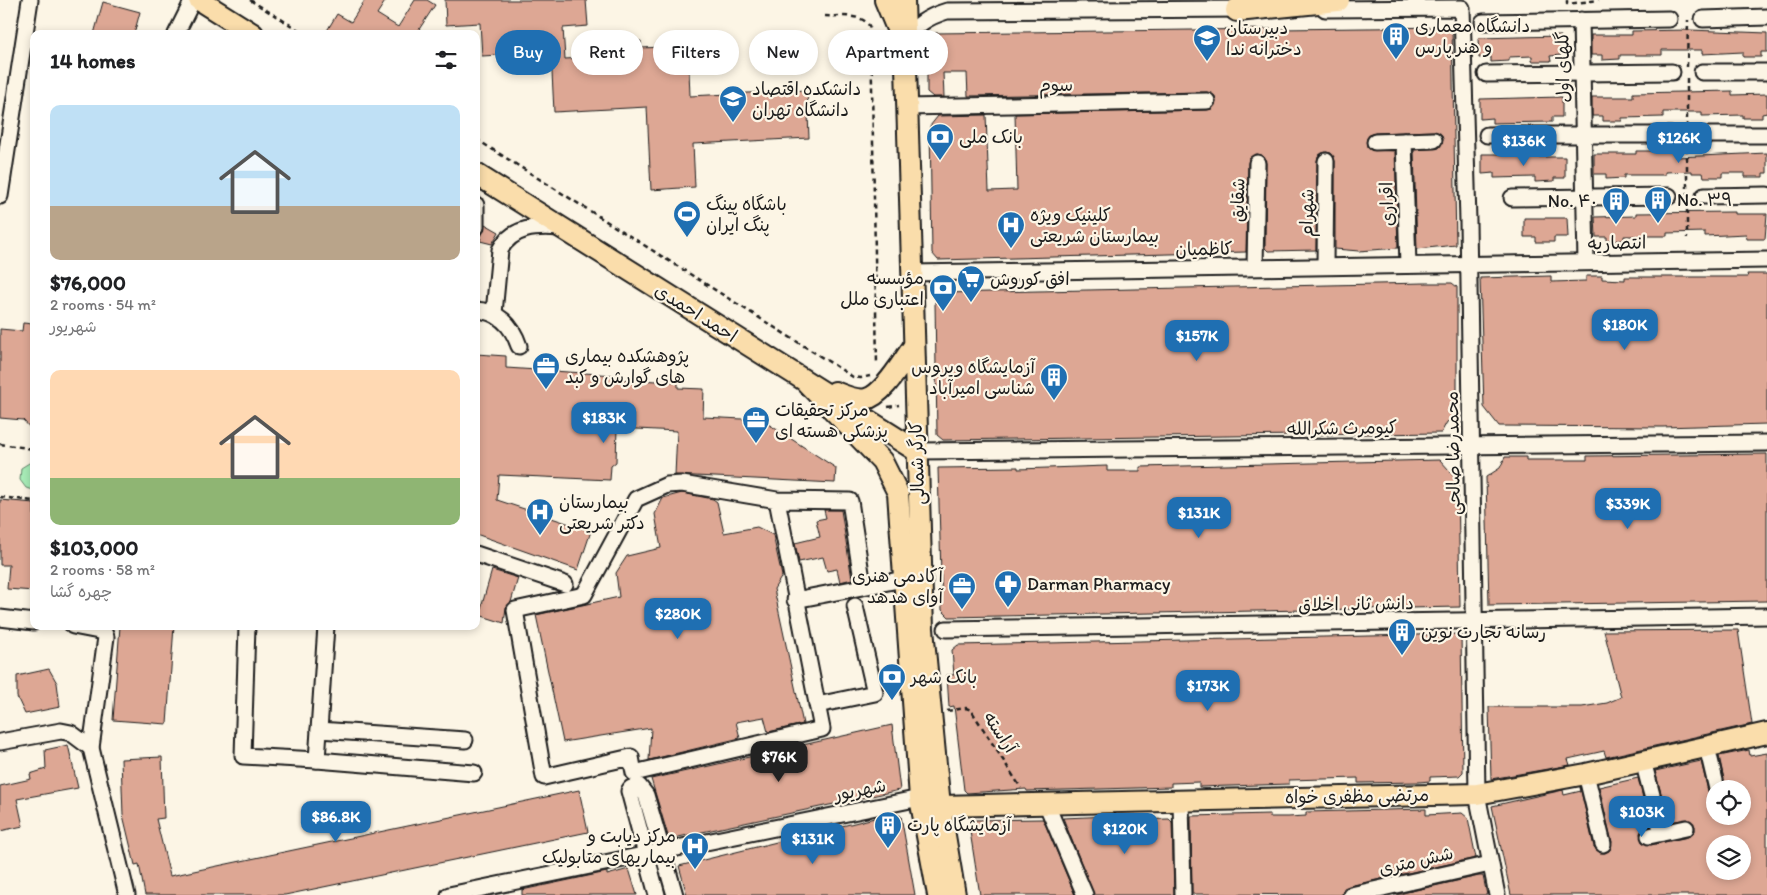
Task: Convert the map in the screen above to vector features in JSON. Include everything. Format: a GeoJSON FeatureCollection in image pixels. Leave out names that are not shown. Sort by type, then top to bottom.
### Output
{"type":"FeatureCollection","features":[{"type":"Feature","properties":{"kind":"highway"},"geometry":{"type":"LineString","coordinates":[[886,0],[899,30]]}},
{"type":"Feature","properties":{"kind":"highway"},"geometry":{"type":"LineString","coordinates":[[1236,10],[1338,0]]}},
{"type":"Feature","properties":{"kind":"main road"},"geometry":{"type":"LineString","coordinates":[[199,0],[247,30]]}},
{"type":"Feature","properties":{"kind":"main road","name":"کارگر شمالی"},"geometry":{"type":"LineString","coordinates":[[904,0],[904,30]]}},
{"type":"Feature","properties":{"kind":"main road","name":"کارگر شمالی"},"geometry":{"type":"LineString","coordinates":[[905,75],[923,629],[940,806],[955,895]]}},
{"type":"Feature","properties":{"kind":"main road","name":"احمد احمدی"},"geometry":{"type":"LineString","coordinates":[[480,177],[917,451]]}},
{"type":"Feature","properties":{"kind":"main road"},"geometry":{"type":"LineString","coordinates":[[807,383],[847,396],[867,398],[882,388],[914,346]]}},
{"type":"Feature","properties":{"kind":"main road","name":"کارگر شمالی"},"geometry":{"type":"LineString","coordinates":[[807,383],[882,461],[898,492],[920,798],[938,895]]}},
{"type":"Feature","properties":{"kind":"main road","name":"مرتضی مظفری خواه"},"geometry":{"type":"LineString","coordinates":[[940,806],[1478,794],[1586,774],[1767,733]]}},
{"type":"Feature","properties":{"kind":"street"},"geometry":{"type":"LineString","coordinates":[[0,196],[30,0]]}},
{"type":"Feature","properties":{"kind":"street"},"geometry":{"type":"LineString","coordinates":[[178,30],[193,0]]}},
{"type":"Feature","properties":{"kind":"street","name":"محمدرضا صالحی"},"geometry":{"type":"LineString","coordinates":[[1236,10],[1462,8],[1478,794],[1497,895]]}},
{"type":"Feature","properties":{"kind":"street"},"geometry":{"type":"LineString","coordinates":[[912,30],[922,22],[947,11],[1236,10]]}},
{"type":"Feature","properties":{"kind":"street"},"geometry":{"type":"LineString","coordinates":[[1703,19],[1767,17]]}},
{"type":"Feature","properties":{"kind":"street"},"geometry":{"type":"LineString","coordinates":[[1483,22],[1670,19]]}},
{"type":"Feature","properties":{"kind":"street","name":"گلهای اول"},"geometry":{"type":"LineString","coordinates":[[1581,20],[1586,262]]}},
{"type":"Feature","properties":{"kind":"street"},"geometry":{"type":"LineString","coordinates":[[1486,74],[1672,72]]}},
{"type":"Feature","properties":{"kind":"street"},"geometry":{"type":"LineString","coordinates":[[1702,72],[1767,72]]}},
{"type":"Feature","properties":{"kind":"street","name":"سوم"},"geometry":{"type":"LineString","coordinates":[[906,106],[1207,101]]}},
{"type":"Feature","properties":{"kind":"street"},"geometry":{"type":"LineString","coordinates":[[1487,136],[1671,135]]}},
{"type":"Feature","properties":{"kind":"street"},"geometry":{"type":"LineString","coordinates":[[1704,135],[1767,135]]}},
{"type":"Feature","properties":{"kind":"street"},"geometry":{"type":"LineString","coordinates":[[1375,142],[1434,140]]}},
{"type":"Feature","properties":{"kind":"street","name":"اقراری"},"geometry":{"type":"LineString","coordinates":[[1404,141],[1408,265]]}},
{"type":"Feature","properties":{"kind":"street","name":"شهرام"},"geometry":{"type":"LineString","coordinates":[[1325,266],[1326,161]]}},
{"type":"Feature","properties":{"kind":"street","name":"شقایق"},"geometry":{"type":"LineString","coordinates":[[1255,267],[1257,163]]}},
{"type":"Feature","properties":{"kind":"street"},"geometry":{"type":"LineString","coordinates":[[1704,196],[1767,195]]}},
{"type":"Feature","properties":{"kind":"street"},"geometry":{"type":"LineString","coordinates":[[1512,198],[1669,196]]}},
{"type":"Feature","properties":{"kind":"street"},"geometry":{"type":"LineString","coordinates":[[494,312],[500,250],[504,243],[519,231],[539,226],[562,228]]}},
{"type":"Feature","properties":{"kind":"street","name":"انتصاریه"},"geometry":{"type":"LineString","coordinates":[[1468,263],[1767,260]]}},
{"type":"Feature","properties":{"kind":"street","name":"کاظمیان"},"geometry":{"type":"LineString","coordinates":[[911,273],[1468,263]]}},
{"type":"Feature","properties":{"kind":"street"},"geometry":{"type":"LineString","coordinates":[[480,310],[494,312],[503,319],[516,336],[519,346]]}},
{"type":"Feature","properties":{"kind":"street","name":"کیومرث شکرالله"},"geometry":{"type":"LineString","coordinates":[[917,451],[1767,443]]}},
{"type":"Feature","properties":{"kind":"street"},"geometry":{"type":"LineString","coordinates":[[777,500],[795,600],[822,729],[634,773],[631,757],[544,777],[515,610],[584,594],[636,499],[668,485],[682,484],[777,500],[850,501],[863,586]]}},
{"type":"Feature","properties":{"kind":"street"},"geometry":{"type":"LineString","coordinates":[[480,555],[565,584]]}},
{"type":"Feature","properties":{"kind":"street"},"geometry":{"type":"LineString","coordinates":[[795,600],[904,579]]}},
{"type":"Feature","properties":{"kind":"street"},"geometry":{"type":"LineString","coordinates":[[817,705],[874,692],[855,606]]}},
{"type":"Feature","properties":{"kind":"street","name":"دانش ثانی اخلاق"},"geometry":{"type":"LineString","coordinates":[[946,629],[1767,616]]}},
{"type":"Feature","properties":{"kind":"street"},"geometry":{"type":"LineString","coordinates":[[0,618],[30,622]]}},
{"type":"Feature","properties":{"kind":"street"},"geometry":{"type":"LineString","coordinates":[[94,630],[104,632],[106,643],[91,748],[125,888]]}},
{"type":"Feature","properties":{"kind":"street"},"geometry":{"type":"LineString","coordinates":[[248,630],[243,756],[474,773]]}},
{"type":"Feature","properties":{"kind":"street"},"geometry":{"type":"LineString","coordinates":[[317,760],[326,630]]}},
{"type":"Feature","properties":{"kind":"street"},"geometry":{"type":"LineString","coordinates":[[319,730],[465,740]]}},
{"type":"Feature","properties":{"kind":"street"},"geometry":{"type":"LineString","coordinates":[[0,742],[62,731],[71,734],[91,748]]}},
{"type":"Feature","properties":{"kind":"street"},"geometry":{"type":"LineString","coordinates":[[1707,747],[1714,780]]}},
{"type":"Feature","properties":{"kind":"street"},"geometry":{"type":"LineString","coordinates":[[1643,761],[1656,835],[1686,828]]}},
{"type":"Feature","properties":{"kind":"street"},"geometry":{"type":"LineString","coordinates":[[1586,774],[1603,844]]}},
{"type":"Feature","properties":{"kind":"street"},"geometry":{"type":"LineString","coordinates":[[657,895],[644,853],[629,791],[635,786],[639,786],[646,795],[675,895]]}},
{"type":"Feature","properties":{"kind":"street","name":"شهریور"},"geometry":{"type":"LineString","coordinates":[[644,853],[920,798]]}},
{"type":"Feature","properties":{"kind":"street"},"geometry":{"type":"LineString","coordinates":[[1181,800],[1183,895]]}},
{"type":"Feature","properties":{"kind":"street"},"geometry":{"type":"LineString","coordinates":[[1039,803],[1085,895]]}},
{"type":"Feature","properties":{"kind":"street"},"geometry":{"type":"LineString","coordinates":[[449,895],[644,853]]}},
{"type":"Feature","properties":{"kind":"street","name":"شش متری"},"geometry":{"type":"LineString","coordinates":[[1351,895],[1490,864]]}},
{"type":"Feature","properties":{"kind":"path"},"geometry":{"type":"LineString","coordinates":[[250,0],[299,30]]}},
{"type":"Feature","properties":{"kind":"path"},"geometry":{"type":"LineString","coordinates":[[1567,0],[1567,4],[1599,0]]}},
{"type":"Feature","properties":{"kind":"path"},"geometry":{"type":"LineString","coordinates":[[480,142],[853,377],[869,376],[879,363],[872,31],[870,24],[857,17],[825,16]]}},
{"type":"Feature","properties":{"kind":"path"},"geometry":{"type":"LineString","coordinates":[[1687,238],[1688,19]]}},
{"type":"Feature","properties":{"kind":"path"},"geometry":{"type":"LineString","coordinates":[[0,444],[30,448]]}},
{"type":"Feature","properties":{"kind":"path"},"geometry":{"type":"LineString","coordinates":[[0,497],[30,501]]}},
{"type":"Feature","properties":{"kind":"path","name":"آراسته"},"geometry":{"type":"LineString","coordinates":[[930,713],[966,708],[971,710],[1039,803]]}},
{"type":"Feature","properties":{"kind":"green space"},"geometry":{"type":"Polygon","coordinates":[[[30,462],[30,489],[26,488],[20,480],[21,468],[30,462]]]}},
{"type":"Feature","properties":{"kind":"building"},"geometry":{"type":"Polygon","coordinates":[[[365,0],[386,0],[377,14],[398,27],[415,0],[427,0],[435,5],[419,30],[327,30],[337,14],[351,22],[365,0]]]}},
{"type":"Feature","properties":{"kind":"building"},"geometry":{"type":"Polygon","coordinates":[[[445,0],[586,0],[588,26],[563,28],[565,59],[571,59],[571,75],[643,75],[643,48],[653,47],[653,75],[689,75],[690,96],[807,90],[809,138],[693,144],[695,187],[651,190],[647,107],[554,112],[552,75],[561,75],[561,30],[495,30],[495,55],[482,56],[480,23],[446,25],[445,0]]]}},
{"type":"Feature","properties":{"kind":"building"},"geometry":{"type":"Polygon","coordinates":[[[103,2],[140,12],[135,30],[95,30],[103,2]]]}},
{"type":"Feature","properties":{"kind":"building"},"geometry":{"type":"Polygon","coordinates":[[[1452,27],[1456,245],[1417,249],[1414,150],[1439,148],[1443,140],[1442,135],[1434,131],[1375,133],[1367,138],[1367,147],[1371,150],[1395,151],[1398,248],[1359,251],[1335,249],[1335,161],[1331,153],[1326,152],[1318,156],[1317,161],[1316,250],[1268,251],[1265,248],[1266,163],[1262,155],[1257,154],[1249,158],[1248,163],[1246,252],[938,260],[932,253],[930,126],[938,116],[986,115],[989,191],[1017,190],[1015,114],[1207,110],[1212,109],[1216,101],[1215,96],[1207,92],[968,96],[967,73],[948,73],[948,33],[1452,27]]]}},
{"type":"Feature","properties":{"kind":"building"},"geometry":{"type":"Polygon","coordinates":[[[1690,30],[1767,33],[1767,52],[1761,52],[1761,57],[1743,57],[1743,52],[1702,54],[1702,50],[1662,50],[1662,55],[1620,55],[1620,59],[1602,60],[1602,55],[1591,55],[1591,35],[1632,35],[1632,31],[1690,30]]]}},
{"type":"Feature","properties":{"kind":"building"},"geometry":{"type":"Polygon","coordinates":[[[1561,36],[1561,55],[1550,56],[1551,61],[1532,61],[1532,56],[1509,57],[1509,61],[1491,62],[1491,57],[1479,58],[1478,38],[1561,36]]]}},
{"type":"Feature","properties":{"kind":"building"},"geometry":{"type":"Polygon","coordinates":[[[927,75],[943,75],[944,97],[933,97],[927,92],[927,75]]]}},
{"type":"Feature","properties":{"kind":"building"},"geometry":{"type":"Polygon","coordinates":[[[1732,91],[1732,95],[1767,94],[1767,113],[1762,114],[1762,118],[1743,118],[1743,115],[1702,116],[1702,112],[1663,112],[1663,117],[1622,118],[1622,121],[1603,121],[1603,116],[1592,116],[1592,97],[1633,97],[1633,93],[1732,91]]]}},
{"type":"Feature","properties":{"kind":"building"},"geometry":{"type":"Polygon","coordinates":[[[1562,97],[1562,117],[1552,117],[1552,122],[1492,123],[1492,118],[1480,119],[1480,99],[1562,97]]]}},
{"type":"Feature","properties":{"kind":"building"},"geometry":{"type":"Polygon","coordinates":[[[1636,151],[1677,151],[1677,157],[1767,153],[1767,173],[1763,173],[1763,177],[1745,177],[1745,173],[1722,173],[1722,177],[1704,177],[1703,173],[1692,173],[1692,171],[1665,172],[1665,175],[1624,175],[1624,178],[1606,179],[1606,174],[1594,174],[1594,154],[1636,154],[1636,151]]]}},
{"type":"Feature","properties":{"kind":"building"},"geometry":{"type":"Polygon","coordinates":[[[1482,154],[1565,157],[1565,178],[1554,178],[1554,181],[1535,182],[1535,177],[1494,178],[1494,173],[1482,174],[1482,154]]]}},
{"type":"Feature","properties":{"kind":"building"},"geometry":{"type":"Polygon","coordinates":[[[1735,212],[1735,214],[1767,214],[1765,239],[1747,239],[1746,234],[1705,236],[1705,232],[1667,233],[1667,236],[1624,236],[1624,240],[1607,241],[1607,237],[1596,237],[1595,217],[1636,216],[1636,213],[1735,212]]]}},
{"type":"Feature","properties":{"kind":"building"},"geometry":{"type":"Polygon","coordinates":[[[1524,218],[1567,218],[1568,237],[1554,237],[1554,242],[1536,242],[1536,237],[1524,237],[1524,218]]]}},
{"type":"Feature","properties":{"kind":"building"},"geometry":{"type":"Polygon","coordinates":[[[485,224],[499,232],[492,244],[480,241],[485,224]]]}},
{"type":"Feature","properties":{"kind":"building"},"geometry":{"type":"Polygon","coordinates":[[[1747,274],[1767,274],[1767,424],[1662,427],[1499,426],[1484,407],[1480,278],[1551,276],[1551,282],[1586,281],[1586,276],[1602,276],[1602,279],[1625,280],[1625,277],[1748,277],[1747,274]]]}},
{"type":"Feature","properties":{"kind":"building"},"geometry":{"type":"Polygon","coordinates":[[[1452,283],[1457,287],[1457,415],[1447,422],[1441,433],[943,440],[937,435],[935,302],[944,293],[1452,283]]]}},
{"type":"Feature","properties":{"kind":"building"},"geometry":{"type":"Polygon","coordinates":[[[23,323],[30,324],[30,428],[23,420],[0,418],[0,329],[22,331],[23,323]]]}},
{"type":"Feature","properties":{"kind":"building"},"geometry":{"type":"Polygon","coordinates":[[[480,354],[506,356],[506,368],[615,375],[615,379],[678,382],[678,388],[704,389],[703,417],[762,420],[836,468],[835,483],[675,475],[677,431],[617,428],[616,462],[611,466],[610,480],[499,475],[497,500],[591,531],[578,570],[480,535],[480,354]]]}},
{"type":"Feature","properties":{"kind":"building"},"geometry":{"type":"Polygon","coordinates":[[[1767,454],[1767,601],[1489,605],[1486,477],[1500,468],[1505,457],[1526,457],[1526,460],[1587,460],[1587,456],[1767,454]]]}},
{"type":"Feature","properties":{"kind":"building"},"geometry":{"type":"Polygon","coordinates":[[[1440,460],[1458,480],[1460,607],[949,617],[942,610],[938,468],[1018,467],[1018,469],[1107,466],[1107,471],[1140,471],[1140,467],[1440,460]]]}},
{"type":"Feature","properties":{"kind":"building"},"geometry":{"type":"Polygon","coordinates":[[[682,493],[713,499],[717,502],[724,533],[757,527],[773,535],[782,576],[774,589],[803,724],[768,732],[764,717],[736,722],[740,738],[649,760],[651,728],[563,742],[536,615],[619,597],[616,573],[627,556],[661,548],[655,514],[663,498],[682,493]]]}},
{"type":"Feature","properties":{"kind":"building"},"geometry":{"type":"Polygon","coordinates":[[[0,500],[30,503],[30,591],[7,589],[9,565],[0,565],[0,500]]]}},
{"type":"Feature","properties":{"kind":"building"},"geometry":{"type":"Polygon","coordinates":[[[824,510],[841,510],[852,579],[840,582],[837,569],[827,571],[823,557],[799,562],[795,543],[820,537],[816,520],[826,518],[824,510]]]}},
{"type":"Feature","properties":{"kind":"building"},"geometry":{"type":"Polygon","coordinates":[[[492,570],[518,578],[511,602],[506,607],[504,623],[480,615],[492,570]]]}},
{"type":"Feature","properties":{"kind":"building"},"geometry":{"type":"Polygon","coordinates":[[[120,630],[174,630],[167,724],[113,720],[120,630]]]}},
{"type":"Feature","properties":{"kind":"building"},"geometry":{"type":"Polygon","coordinates":[[[1738,630],[1752,724],[1606,757],[1604,751],[1568,759],[1570,765],[1491,779],[1489,707],[1582,707],[1607,703],[1621,697],[1604,631],[1738,630]]]}},
{"type":"Feature","properties":{"kind":"building"},"geometry":{"type":"Polygon","coordinates":[[[1461,634],[1463,772],[1459,776],[1430,777],[1430,781],[1419,782],[1358,783],[1358,778],[1289,780],[1289,784],[1199,787],[1199,782],[1171,783],[1171,787],[1027,791],[1026,789],[967,793],[964,790],[954,706],[949,707],[947,675],[954,675],[952,650],[958,645],[1461,634]]]}},
{"type":"Feature","properties":{"kind":"building"},"geometry":{"type":"Polygon","coordinates":[[[49,669],[57,683],[60,707],[25,714],[17,697],[17,676],[49,669]]]}},
{"type":"Feature","properties":{"kind":"building"},"geometry":{"type":"Polygon","coordinates":[[[892,725],[900,790],[669,839],[651,779],[892,725]]]}},
{"type":"Feature","properties":{"kind":"building"},"geometry":{"type":"Polygon","coordinates":[[[68,745],[78,788],[17,799],[23,826],[0,831],[0,786],[31,779],[30,774],[46,769],[45,750],[68,745]]]}},
{"type":"Feature","properties":{"kind":"building"},"geometry":{"type":"Polygon","coordinates":[[[1749,750],[1750,756],[1767,753],[1767,895],[1511,895],[1492,806],[1563,790],[1564,795],[1581,791],[1594,847],[1600,853],[1605,853],[1610,850],[1612,842],[1599,787],[1638,778],[1650,826],[1643,829],[1640,833],[1642,842],[1651,845],[1688,837],[1695,831],[1695,826],[1688,819],[1669,822],[1655,771],[1701,761],[1706,782],[1706,825],[1751,825],[1751,780],[1724,780],[1719,756],[1749,750]]]}},
{"type":"Feature","properties":{"kind":"building"},"geometry":{"type":"Polygon","coordinates":[[[162,757],[164,818],[156,819],[170,876],[579,790],[588,832],[285,895],[145,895],[139,864],[135,865],[123,815],[121,759],[162,757]]]}},
{"type":"Feature","properties":{"kind":"building"},"geometry":{"type":"Polygon","coordinates":[[[1426,809],[1426,815],[1462,813],[1468,818],[1476,858],[1349,886],[1344,888],[1342,895],[1192,894],[1191,816],[1270,814],[1270,817],[1288,817],[1306,816],[1306,812],[1426,809]]]}},
{"type":"Feature","properties":{"kind":"building"},"geometry":{"type":"Polygon","coordinates":[[[895,813],[901,816],[915,895],[687,895],[679,866],[895,813]]]}},
{"type":"Feature","properties":{"kind":"building"},"geometry":{"type":"Polygon","coordinates":[[[1111,816],[1130,820],[1169,819],[1172,822],[1174,895],[1094,895],[1063,818],[1111,816]]]}},
{"type":"Feature","properties":{"kind":"building"},"geometry":{"type":"Polygon","coordinates":[[[1043,819],[1075,895],[980,895],[969,825],[973,820],[1043,819]]]}},
{"type":"Feature","properties":{"kind":"building"},"geometry":{"type":"Polygon","coordinates":[[[629,869],[637,895],[522,895],[522,890],[607,872],[607,875],[629,869]]]}},
{"type":"Feature","properties":{"kind":"building"},"geometry":{"type":"Polygon","coordinates":[[[1479,876],[1483,876],[1487,895],[1394,895],[1479,876]]]}},
{"type":"Feature","properties":{"kind":"place","name":"دانشگاه معماری و هنر پارس"},"geometry":{"type":"Point","coordinates":[1396,60]}},
{"type":"Feature","properties":{"kind":"place","name":"دبیرستان دخترانه ندا"},"geometry":{"type":"Point","coordinates":[1207,62]}},
{"type":"Feature","properties":{"kind":"place","name":"دانشکده اقتصاد دانشگاه تهران"},"geometry":{"type":"Point","coordinates":[733,123]}},
{"type":"Feature","properties":{"kind":"place","name":"بانک ملی"},"geometry":{"type":"Point","coordinates":[940,161]}},
{"type":"Feature","properties":{"kind":"place","name":"No. ۳۹"},"geometry":{"type":"Point","coordinates":[1658,224]}},
{"type":"Feature","properties":{"kind":"place","name":"No. ۴۰"},"geometry":{"type":"Point","coordinates":[1616,225]}},
{"type":"Feature","properties":{"kind":"place","name":"باشگاه پینگ پنگ ایران"},"geometry":{"type":"Point","coordinates":[687,238]}},
{"type":"Feature","properties":{"kind":"place","name":"کلینیک ویژه بیمارستان شریعتی"},"geometry":{"type":"Point","coordinates":[1011,249]}},
{"type":"Feature","properties":{"kind":"place","name":"افق کوروش"},"geometry":{"type":"Point","coordinates":[971,303]}},
{"type":"Feature","properties":{"kind":"place","name":"مؤسسه اعتباری ملل"},"geometry":{"type":"Point","coordinates":[943,312]}},
{"type":"Feature","properties":{"kind":"place","name":"پژوهشکده بیماری های گوارش و کبد"},"geometry":{"type":"Point","coordinates":[546,390]}},
{"type":"Feature","properties":{"kind":"place","name":"آزمایشگاه ویروس شناسی امیرآباد"},"geometry":{"type":"Point","coordinates":[1054,401]}},
{"type":"Feature","properties":{"kind":"place","name":"مرکز تحقیقات پزشکی هسته ای"},"geometry":{"type":"Point","coordinates":[756,444]}},
{"type":"Feature","properties":{"kind":"place","name":"بیمارستان دکتر شریعتی"},"geometry":{"type":"Point","coordinates":[540,536]}},
{"type":"Feature","properties":{"kind":"place","name":"Darman Pharmacy"},"geometry":{"type":"Point","coordinates":[1008,608]}},
{"type":"Feature","properties":{"kind":"place","name":"آکادمی هنری آوای هدهد"},"geometry":{"type":"Point","coordinates":[962,610]}},
{"type":"Feature","properties":{"kind":"place","name":"رسانه تجارت نوین"},"geometry":{"type":"Point","coordinates":[1402,656]}},
{"type":"Feature","properties":{"kind":"place","name":"بانک شهر"},"geometry":{"type":"Point","coordinates":[892,701]}},
{"type":"Feature","properties":{"kind":"place","name":"آزمایشگاه پارت"},"geometry":{"type":"Point","coordinates":[888,849]}},
{"type":"Feature","properties":{"kind":"place","name":"مرکز دیابت و بیماریهای متابولیک"},"geometry":{"type":"Point","coordinates":[695,870]}}]}
